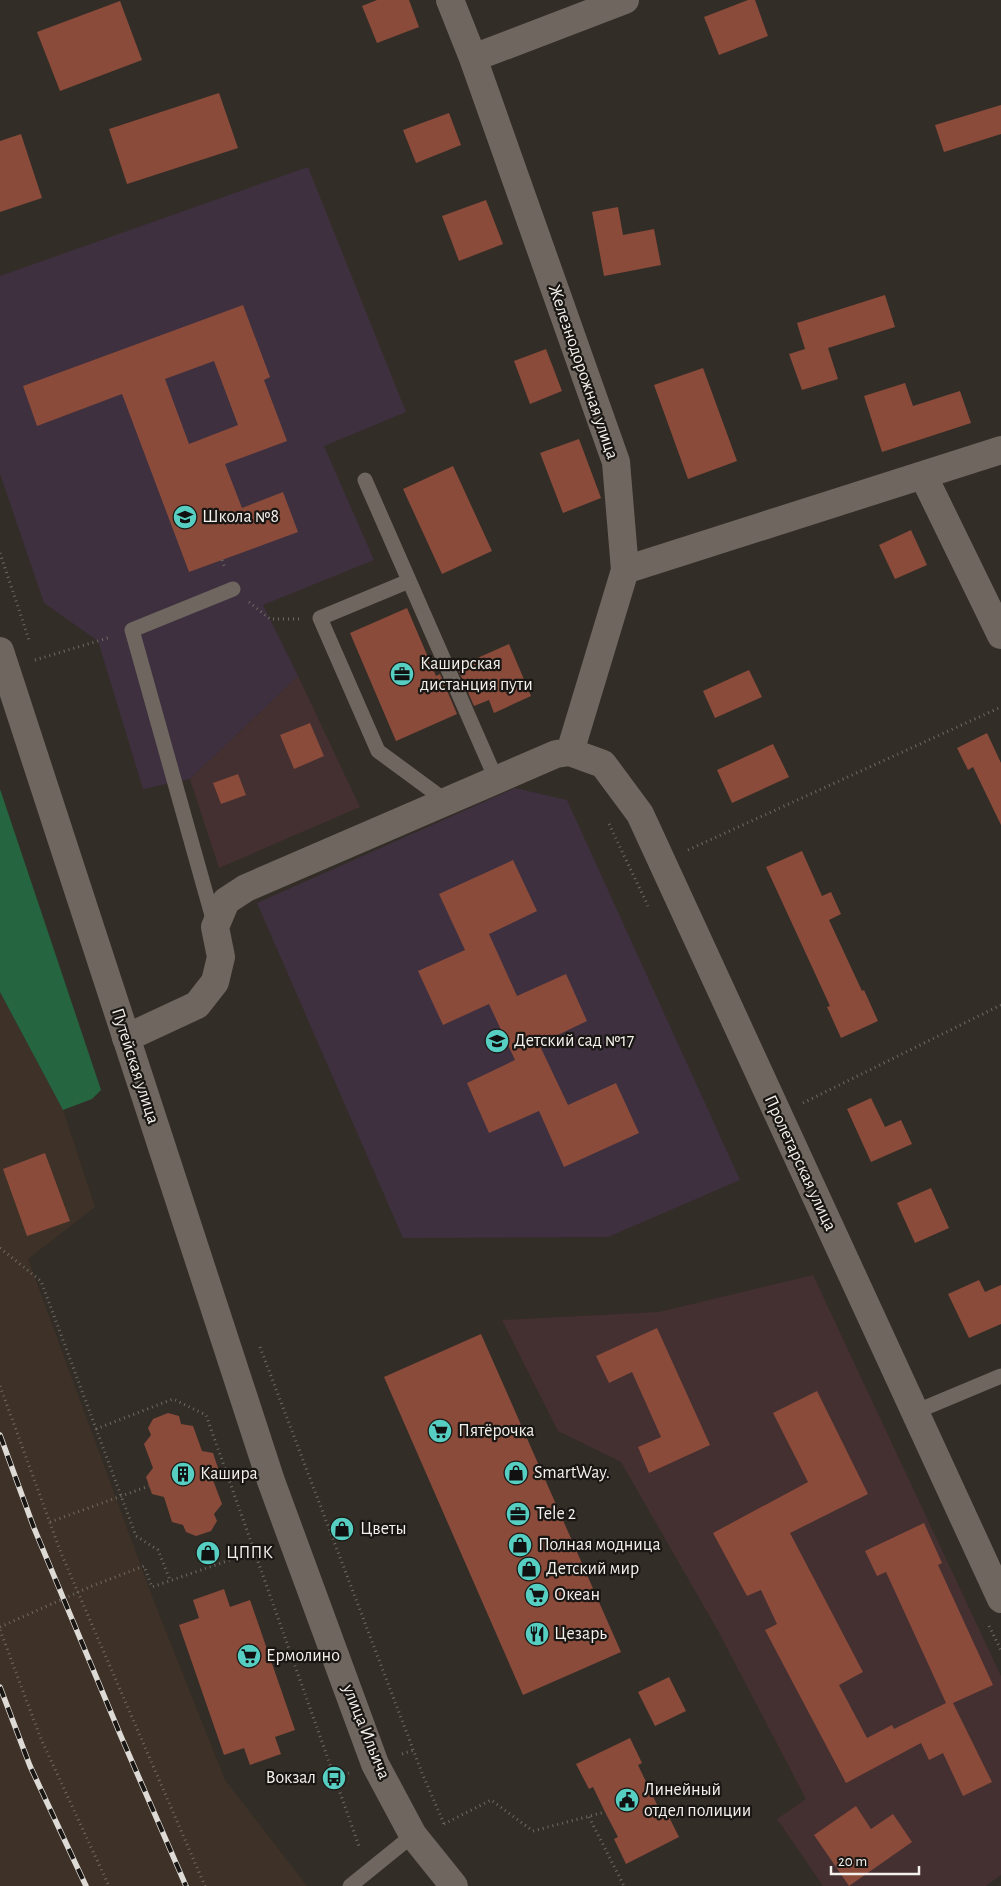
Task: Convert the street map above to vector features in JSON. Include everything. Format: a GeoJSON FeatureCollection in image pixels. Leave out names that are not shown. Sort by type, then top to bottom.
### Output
{"type":"FeatureCollection","features":[{"type":"Feature","properties":{"kind":"street","name":"Железнодорожная улица"},"geometry":{"type":"LineString","coordinates":[[450,0],[473,58],[616,462],[625,570],[570,752]]}},
{"type":"Feature","properties":{"kind":"street"},"geometry":{"type":"LineString","coordinates":[[473,58],[625,0]]}},
{"type":"Feature","properties":{"kind":"street"},"geometry":{"type":"LineString","coordinates":[[625,570],[1001,450]]}},
{"type":"Feature","properties":{"kind":"street"},"geometry":{"type":"LineString","coordinates":[[923,475],[1001,635]]}},
{"type":"Feature","properties":{"kind":"street","name":"Путейская улица"},"geometry":{"type":"LineString","coordinates":[[0,651],[271,1481]]}},
{"type":"Feature","properties":{"kind":"street"},"geometry":{"type":"LineString","coordinates":[[126,1038],[197,1005],[215,982],[221,957],[215,927],[226,901],[246,888],[496,779],[556,754],[570,752]]}},
{"type":"Feature","properties":{"kind":"street","name":"Пролетарская улица"},"geometry":{"type":"LineString","coordinates":[[570,752],[603,764],[640,814],[1001,1600]]}},
{"type":"Feature","properties":{"kind":"street","name":"улица Ильича"},"geometry":{"type":"LineString","coordinates":[[271,1481],[375,1764],[413,1835],[454,1886]]}},
{"type":"Feature","properties":{"kind":"lane"},"geometry":{"type":"LineString","coordinates":[[365,480],[496,779]]}},
{"type":"Feature","properties":{"kind":"lane"},"geometry":{"type":"LineString","coordinates":[[409,581],[320,618],[378,751],[446,801]]}},
{"type":"Feature","properties":{"kind":"lane"},"geometry":{"type":"LineString","coordinates":[[215,927],[132,630],[233,589]]}},
{"type":"Feature","properties":{"kind":"lane"},"geometry":{"type":"LineString","coordinates":[[915,1412],[1001,1376]]}},
{"type":"Feature","properties":{"kind":"lane"},"geometry":{"type":"LineString","coordinates":[[350,1886],[413,1835]]}},
{"type":"Feature","properties":{"kind":"path"},"geometry":{"type":"LineString","coordinates":[[0,553],[29,642]]}},
{"type":"Feature","properties":{"kind":"path"},"geometry":{"type":"LineString","coordinates":[[222,560],[233,589],[270,619],[320,618]]}},
{"type":"Feature","properties":{"kind":"path"},"geometry":{"type":"LineString","coordinates":[[35,660],[98,640]]}},
{"type":"Feature","properties":{"kind":"path"},"geometry":{"type":"LineString","coordinates":[[32,651],[38,669]]}},
{"type":"Feature","properties":{"kind":"path"},"geometry":{"type":"LineString","coordinates":[[662,862],[1001,707]]}},
{"type":"Feature","properties":{"kind":"path"},"geometry":{"type":"LineString","coordinates":[[608,821],[650,911]]}},
{"type":"Feature","properties":{"kind":"path"},"geometry":{"type":"LineString","coordinates":[[778,1116],[1001,1005]]}},
{"type":"Feature","properties":{"kind":"path"},"geometry":{"type":"LineString","coordinates":[[0,1248],[41,1281],[136,1536],[158,1550],[170,1580]]}},
{"type":"Feature","properties":{"kind":"path"},"geometry":{"type":"LineString","coordinates":[[259,1344],[422,1773],[448,1832]]}},
{"type":"Feature","properties":{"kind":"path"},"geometry":{"type":"LineString","coordinates":[[0,1386],[61,1553],[205,1886]]}},
{"type":"Feature","properties":{"kind":"path"},"geometry":{"type":"LineString","coordinates":[[96,1429],[173,1399],[206,1415],[368,1872]]}},
{"type":"Feature","properties":{"kind":"path"},"geometry":{"type":"LineString","coordinates":[[50,1522],[150,1486]]}},
{"type":"Feature","properties":{"kind":"path"},"geometry":{"type":"LineString","coordinates":[[109,1886],[41,1739],[0,1628],[92,1586],[144,1566],[152,1587],[253,1552]]}},
{"type":"Feature","properties":{"kind":"path"},"geometry":{"type":"LineString","coordinates":[[988,1623],[1001,1650]]}},
{"type":"Feature","properties":{"kind":"path"},"geometry":{"type":"LineString","coordinates":[[444,1824],[491,1800],[533,1831],[606,1812]]}},
{"type":"Feature","properties":{"kind":"path"},"geometry":{"type":"LineString","coordinates":[[589,1817],[624,1886]]}},
{"type":"Feature","properties":{"kind":"shaded area","name":"Школа №8"},"geometry":{"type":"Polygon","coordinates":[[[308,167],[406,412],[324,446],[374,560],[263,605],[298,676],[190,779],[143,789],[98,641],[44,603],[0,474],[0,276],[308,167]]]}},
{"type":"Feature","properties":{"kind":"shaded area"},"geometry":{"type":"Polygon","coordinates":[[[298,676],[360,807],[219,868],[190,779],[298,676]]]}},
{"type":"Feature","properties":{"kind":"shaded area","name":"Детский сад №17"},"geometry":{"type":"Polygon","coordinates":[[[515,788],[567,800],[740,1180],[608,1237],[403,1238],[257,903],[515,788]]]}},
{"type":"Feature","properties":{"kind":"shaded area"},"geometry":{"type":"Polygon","coordinates":[[[0,992],[63,1110],[95,1207],[28,1259],[153,1599],[225,1780],[307,1886],[0,1886],[0,992]]]}},
{"type":"Feature","properties":{"kind":"shaded area"},"geometry":{"type":"Polygon","coordinates":[[[813,1275],[1001,1676],[1001,1875],[986,1886],[823,1886],[777,1819],[806,1799],[717,1629],[621,1462],[558,1431],[502,1320],[659,1312],[813,1275]]]}},
{"type":"Feature","properties":{"kind":"green space"},"geometry":{"type":"Polygon","coordinates":[[[0,789],[101,1090],[92,1099],[63,1110],[0,992],[0,789]]]}},
{"type":"Feature","properties":{"kind":"building"},"geometry":{"type":"Polygon","coordinates":[[[377,0],[409,0],[419,27],[377,43],[362,6],[377,0]]]}},
{"type":"Feature","properties":{"kind":"building"},"geometry":{"type":"Polygon","coordinates":[[[748,0],[755,0],[768,36],[719,55],[704,17],[748,0]]]}},
{"type":"Feature","properties":{"kind":"building"},"geometry":{"type":"Polygon","coordinates":[[[120,1],[142,60],[60,91],[37,32],[120,1]]]}},
{"type":"Feature","properties":{"kind":"building"},"geometry":{"type":"Polygon","coordinates":[[[219,93],[238,148],[127,184],[109,129],[219,93]]]}},
{"type":"Feature","properties":{"kind":"building"},"geometry":{"type":"Polygon","coordinates":[[[1001,105],[1001,134],[944,152],[935,125],[1001,105]]]}},
{"type":"Feature","properties":{"kind":"building"},"geometry":{"type":"Polygon","coordinates":[[[449,113],[461,145],[416,163],[403,130],[449,113]]]}},
{"type":"Feature","properties":{"kind":"building"},"geometry":{"type":"Polygon","coordinates":[[[21,134],[42,198],[0,212],[0,141],[21,134]]]}},
{"type":"Feature","properties":{"kind":"building"},"geometry":{"type":"Polygon","coordinates":[[[486,200],[503,244],[459,261],[442,216],[486,200]]]}},
{"type":"Feature","properties":{"kind":"building"},"geometry":{"type":"Polygon","coordinates":[[[618,207],[623,235],[654,229],[661,265],[604,276],[592,212],[618,207]]]}},
{"type":"Feature","properties":{"kind":"building"},"geometry":{"type":"Polygon","coordinates":[[[885,295],[895,327],[828,348],[838,379],[802,390],[789,354],[805,349],[797,323],[885,295]]]}},
{"type":"Feature","properties":{"kind":"building"},"geometry":{"type":"Polygon","coordinates":[[[243,305],[270,377],[264,380],[287,441],[225,464],[242,508],[283,492],[298,532],[189,572],[122,394],[37,426],[23,386],[243,305]],[[214,361],[165,379],[189,444],[238,425],[214,361]]]}},
{"type":"Feature","properties":{"kind":"building"},"geometry":{"type":"Polygon","coordinates":[[[546,349],[562,391],[530,404],[514,361],[546,349]]]}},
{"type":"Feature","properties":{"kind":"building"},"geometry":{"type":"Polygon","coordinates":[[[703,368],[737,461],[688,479],[654,385],[703,368]]]}},
{"type":"Feature","properties":{"kind":"building"},"geometry":{"type":"Polygon","coordinates":[[[905,383],[913,406],[960,391],[971,423],[882,452],[864,396],[905,383]]]}},
{"type":"Feature","properties":{"kind":"building"},"geometry":{"type":"Polygon","coordinates":[[[579,439],[601,498],[563,513],[540,453],[579,439]]]}},
{"type":"Feature","properties":{"kind":"building"},"geometry":{"type":"Polygon","coordinates":[[[453,466],[492,551],[442,574],[403,489],[453,466]]]}},
{"type":"Feature","properties":{"kind":"building"},"geometry":{"type":"Polygon","coordinates":[[[911,530],[927,565],[895,579],[879,545],[911,530]]]}},
{"type":"Feature","properties":{"kind":"building","name":"Каширская дистанция пути"},"geometry":{"type":"Polygon","coordinates":[[[407,608],[436,676],[440,674],[457,714],[396,741],[350,633],[407,608]]]}},
{"type":"Feature","properties":{"kind":"building"},"geometry":{"type":"Polygon","coordinates":[[[509,644],[531,696],[494,713],[489,700],[474,706],[457,667],[509,644]]]}},
{"type":"Feature","properties":{"kind":"building"},"geometry":{"type":"Polygon","coordinates":[[[749,670],[762,697],[715,718],[703,691],[749,670]]]}},
{"type":"Feature","properties":{"kind":"building"},"geometry":{"type":"Polygon","coordinates":[[[310,723],[324,756],[294,769],[280,735],[310,723]]]}},
{"type":"Feature","properties":{"kind":"building"},"geometry":{"type":"Polygon","coordinates":[[[987,733],[1001,763],[1001,825],[973,767],[968,770],[957,748],[987,733]]]}},
{"type":"Feature","properties":{"kind":"building"},"geometry":{"type":"Polygon","coordinates":[[[773,744],[789,777],[732,803],[717,770],[773,744]]]}},
{"type":"Feature","properties":{"kind":"building"},"geometry":{"type":"Polygon","coordinates":[[[238,774],[246,795],[221,804],[213,783],[238,774]]]}},
{"type":"Feature","properties":{"kind":"building"},"geometry":{"type":"Polygon","coordinates":[[[802,851],[822,896],[831,892],[841,914],[829,920],[878,1021],[841,1038],[827,1007],[830,1006],[766,867],[802,851]]]}},
{"type":"Feature","properties":{"kind":"building"},"geometry":{"type":"Polygon","coordinates":[[[513,860],[537,911],[489,934],[517,996],[566,974],[587,1021],[539,1044],[568,1105],[616,1083],[639,1133],[564,1167],[539,1111],[489,1133],[467,1083],[515,1060],[489,1004],[443,1025],[418,971],[465,950],[439,894],[513,860]]]}},
{"type":"Feature","properties":{"kind":"building"},"geometry":{"type":"Polygon","coordinates":[[[871,1098],[885,1127],[901,1120],[912,1144],[871,1162],[847,1109],[871,1098]]]}},
{"type":"Feature","properties":{"kind":"building"},"geometry":{"type":"Polygon","coordinates":[[[45,1153],[70,1221],[27,1236],[3,1169],[45,1153]]]}},
{"type":"Feature","properties":{"kind":"building"},"geometry":{"type":"Polygon","coordinates":[[[931,1188],[949,1228],[915,1243],[897,1203],[931,1188]]]}},
{"type":"Feature","properties":{"kind":"building"},"geometry":{"type":"Polygon","coordinates":[[[979,1280],[985,1292],[1001,1285],[1001,1324],[969,1338],[948,1294],[979,1280]]]}},
{"type":"Feature","properties":{"kind":"building"},"geometry":{"type":"Polygon","coordinates":[[[657,1328],[710,1445],[649,1473],[638,1447],[661,1437],[632,1372],[609,1383],[596,1356],[657,1328]]]}},
{"type":"Feature","properties":{"kind":"building"},"geometry":{"type":"Polygon","coordinates":[[[481,1334],[621,1652],[523,1695],[384,1377],[481,1334]]]}},
{"type":"Feature","properties":{"kind":"building"},"geometry":{"type":"Polygon","coordinates":[[[817,1391],[868,1494],[790,1533],[863,1672],[839,1685],[867,1738],[892,1725],[894,1729],[946,1703],[886,1572],[877,1576],[865,1551],[924,1523],[942,1563],[938,1565],[993,1685],[953,1703],[992,1782],[963,1796],[943,1753],[929,1760],[921,1743],[846,1783],[765,1630],[777,1624],[761,1590],[747,1596],[713,1533],[808,1482],[773,1413],[817,1391]]]}},
{"type":"Feature","properties":{"kind":"building","name":"Кашира"},"geometry":{"type":"Polygon","coordinates":[[[168,1413],[179,1416],[181,1424],[193,1426],[202,1451],[213,1453],[219,1471],[213,1480],[222,1504],[214,1514],[217,1521],[211,1531],[196,1536],[186,1532],[183,1525],[172,1522],[164,1497],[152,1494],[146,1477],[153,1468],[144,1444],[151,1435],[148,1428],[153,1419],[168,1413]]]}},
{"type":"Feature","properties":{"kind":"building"},"geometry":{"type":"Polygon","coordinates":[[[224,1589],[230,1607],[250,1600],[295,1730],[275,1737],[281,1754],[250,1765],[244,1748],[224,1755],[179,1625],[199,1618],[193,1600],[224,1589]]]}},
{"type":"Feature","properties":{"kind":"building"},"geometry":{"type":"Polygon","coordinates":[[[669,1677],[686,1711],[655,1726],[638,1692],[669,1677]]]}},
{"type":"Feature","properties":{"kind":"building","name":"Линейный отдел полиции"},"geometry":{"type":"Polygon","coordinates":[[[630,1738],[642,1763],[638,1765],[662,1815],[667,1813],[679,1837],[626,1864],[614,1839],[618,1837],[593,1787],[589,1789],[576,1764],[630,1738]]]}},
{"type":"Feature","properties":{"kind":"building"},"geometry":{"type":"Polygon","coordinates":[[[856,1806],[871,1829],[893,1814],[912,1842],[849,1886],[814,1835],[856,1806]]]}},
{"type":"Feature","properties":{"kind":"railway"},"geometry":{"type":"LineString","coordinates":[[0,1435],[34,1528],[186,1886]]}},
{"type":"Feature","properties":{"kind":"railway"},"geometry":{"type":"LineString","coordinates":[[0,1687],[30,1766],[86,1886]]}},
{"type":"Feature","properties":{"kind":"place","name":"Школа №8"},"geometry":{"type":"Point","coordinates":[185,517]}},
{"type":"Feature","properties":{"kind":"place","name":"Каширская дистанция пути"},"geometry":{"type":"Point","coordinates":[402,674]}},
{"type":"Feature","properties":{"kind":"place","name":"Детский сад №17"},"geometry":{"type":"Point","coordinates":[497,1041]}},
{"type":"Feature","properties":{"kind":"place","name":"Пятёрочка"},"geometry":{"type":"Point","coordinates":[440,1431]}},
{"type":"Feature","properties":{"kind":"place","name":"SmartWay."},"geometry":{"type":"Point","coordinates":[516,1473]}},
{"type":"Feature","properties":{"kind":"place","name":"Кашира"},"geometry":{"type":"Point","coordinates":[183,1474]}},
{"type":"Feature","properties":{"kind":"place","name":"Tele 2"},"geometry":{"type":"Point","coordinates":[518,1514]}},
{"type":"Feature","properties":{"kind":"place","name":"Цветы"},"geometry":{"type":"Point","coordinates":[342,1529]}},
{"type":"Feature","properties":{"kind":"place","name":"Полная модница"},"geometry":{"type":"Point","coordinates":[520,1545]}},
{"type":"Feature","properties":{"kind":"place","name":"ЦППК"},"geometry":{"type":"Point","coordinates":[208,1553]}},
{"type":"Feature","properties":{"kind":"place","name":"Детский мир"},"geometry":{"type":"Point","coordinates":[529,1569]}},
{"type":"Feature","properties":{"kind":"place","name":"Океан"},"geometry":{"type":"Point","coordinates":[537,1595]}},
{"type":"Feature","properties":{"kind":"place","name":"Цезарь"},"geometry":{"type":"Point","coordinates":[537,1634]}},
{"type":"Feature","properties":{"kind":"place","name":"Ермолино"},"geometry":{"type":"Point","coordinates":[249,1656]}},
{"type":"Feature","properties":{"kind":"place","name":"Вокзал"},"geometry":{"type":"Point","coordinates":[334,1778]}},
{"type":"Feature","properties":{"kind":"place","name":"Линейный отдел полиции"},"geometry":{"type":"Point","coordinates":[627,1800]}}]}
